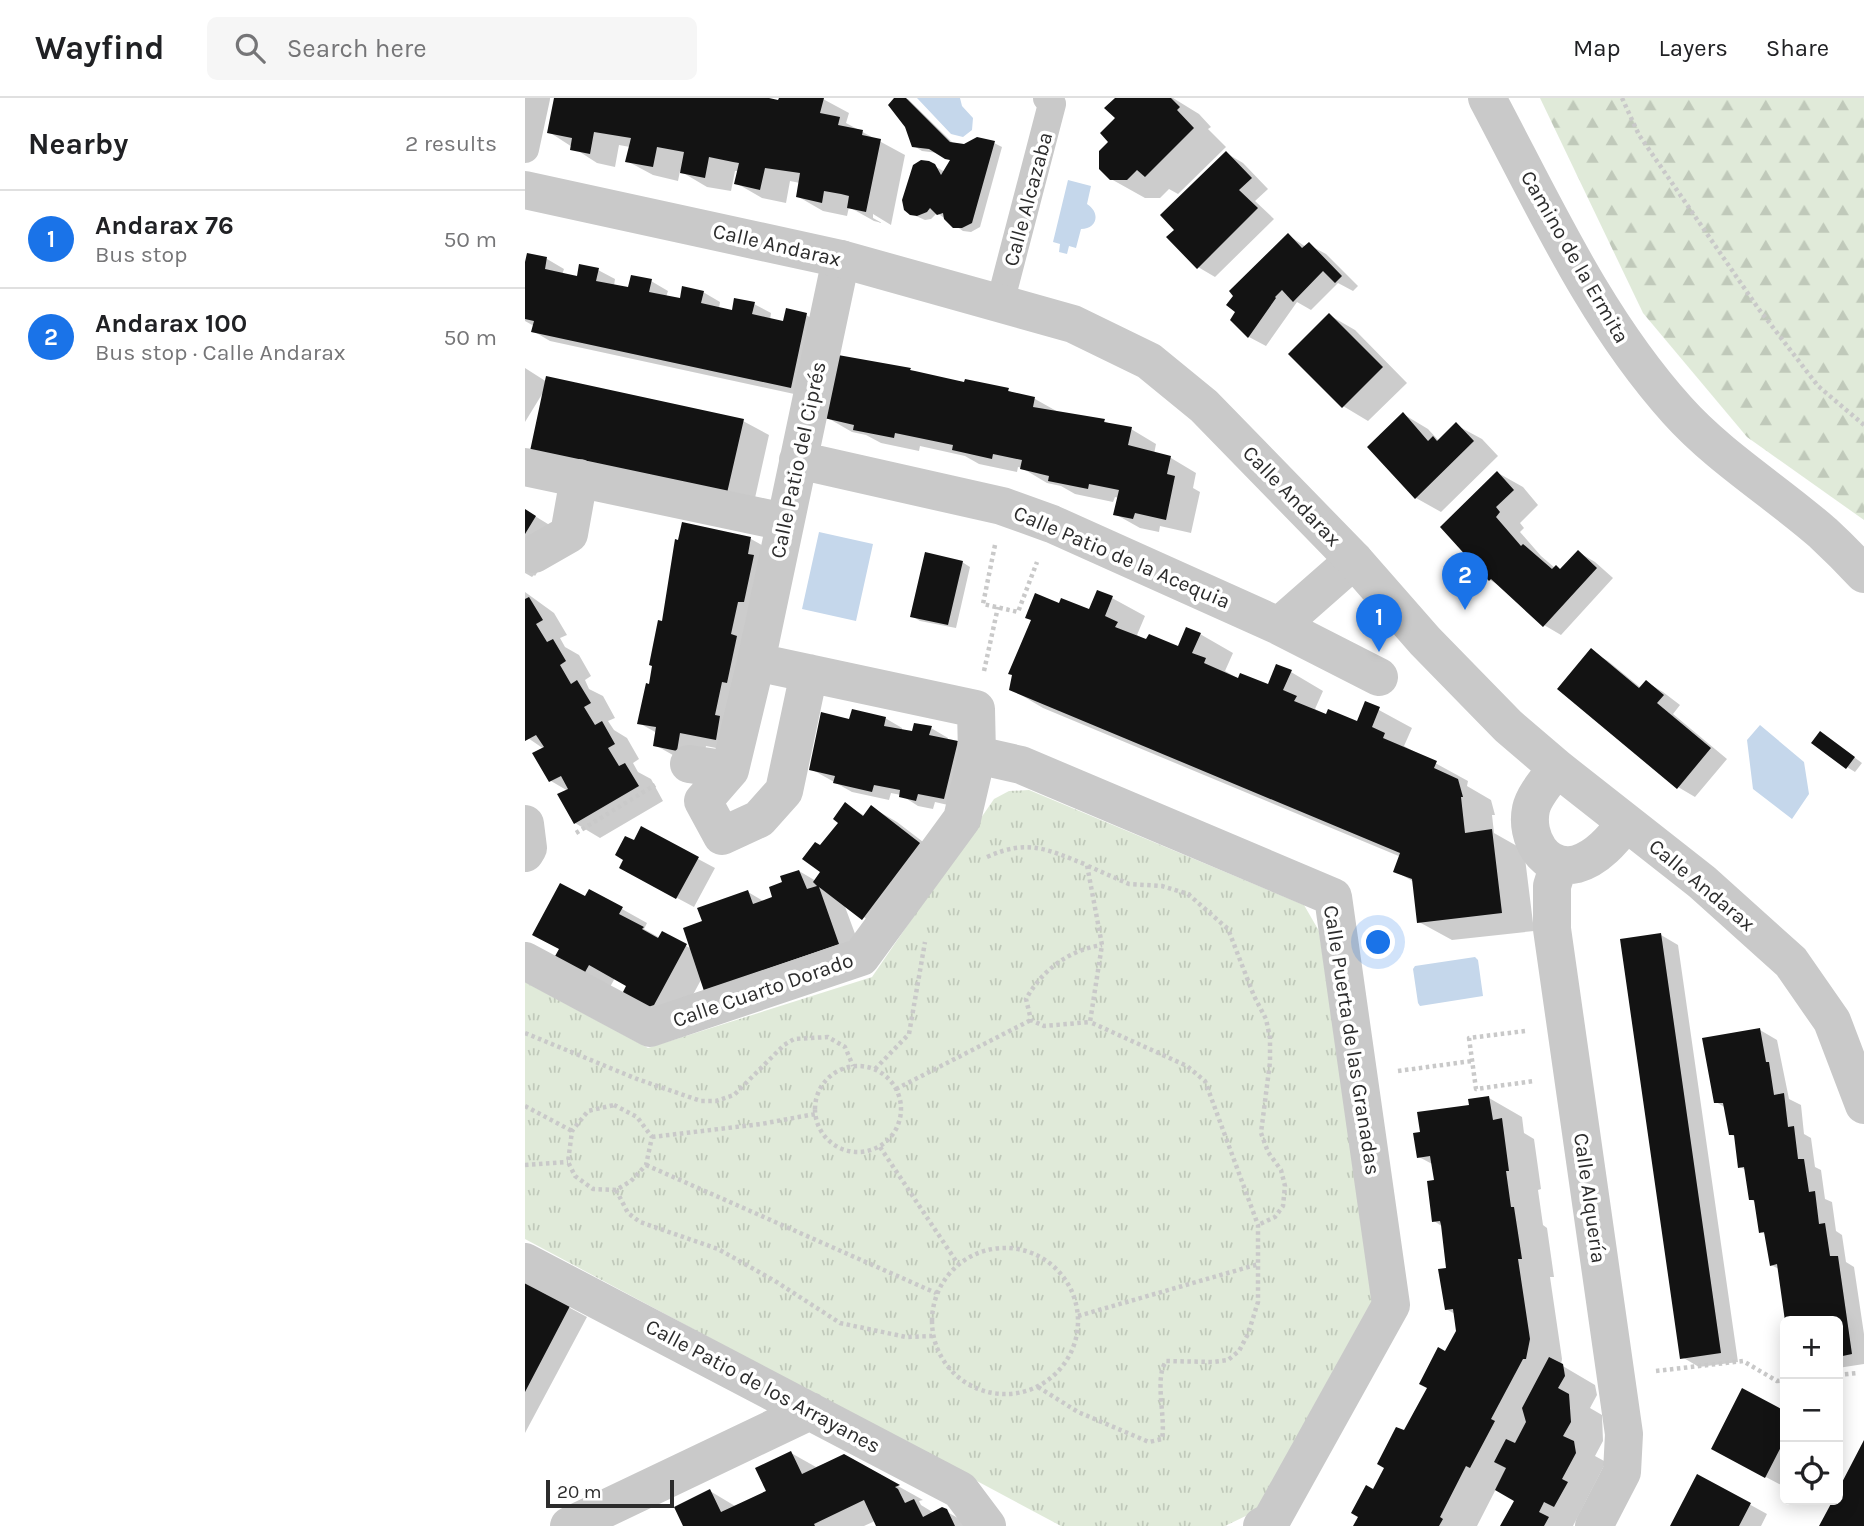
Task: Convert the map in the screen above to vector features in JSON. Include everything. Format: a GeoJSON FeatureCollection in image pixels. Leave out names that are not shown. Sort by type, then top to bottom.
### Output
{"type":"FeatureCollection","features":[{"type":"Feature","properties":{"kind":"street"},"geometry":{"type":"LineString","coordinates":[[525,149],[535,98]]}},
{"type":"Feature","properties":{"kind":"street","name":"Calle Alcazaba"},"geometry":{"type":"LineString","coordinates":[[1000,303],[1052,104],[1047,98]]}},
{"type":"Feature","properties":{"kind":"street","name":"Camino de la Ermita"},"geometry":{"type":"LineString","coordinates":[[1487,98],[1603,313],[1639,366],[1679,412],[1724,454],[1824,534],[1864,575]]}},
{"type":"Feature","properties":{"kind":"street","name":"Calle Andarax"},"geometry":{"type":"LineString","coordinates":[[525,190],[841,259],[1073,324],[1149,362],[1204,406],[1354,560],[1425,641],[1508,726],[1702,882],[1791,962],[1832,1020],[1864,1105]]}},
{"type":"Feature","properties":{"kind":"street","name":"Calle Patio del Ciprés"},"geometry":{"type":"LineString","coordinates":[[809,673],[784,791],[759,819],[722,836],[703,801],[730,770],[756,662],[841,259]]}},
{"type":"Feature","properties":{"kind":"street","name":"Calle Patio de la Acequia"},"geometry":{"type":"LineString","coordinates":[[798,460],[1002,506],[1052,524],[1279,626],[1380,677]]}},
{"type":"Feature","properties":{"kind":"street"},"geometry":{"type":"LineString","coordinates":[[525,467],[785,522]]}},
{"type":"Feature","properties":{"kind":"street"},"geometry":{"type":"LineString","coordinates":[[534,554],[569,534],[579,478]]}},
{"type":"Feature","properties":{"kind":"street"},"geometry":{"type":"LineString","coordinates":[[1279,626],[1354,560]]}},
{"type":"Feature","properties":{"kind":"street"},"geometry":{"type":"LineString","coordinates":[[756,662],[809,673],[979,695]]}},
{"type":"Feature","properties":{"kind":"street","name":"Calle Cuarto Dorado"},"geometry":{"type":"LineString","coordinates":[[525,961],[650,1028],[861,957],[962,819],[978,755],[979,695]]}},
{"type":"Feature","properties":{"kind":"street","name":"Calle Puerta de las Granadas"},"geometry":{"type":"LineString","coordinates":[[978,755],[1021,765],[1333,897],[1391,1305],[1271,1521],[1262,1526]]}},
{"type":"Feature","properties":{"kind":"street"},"geometry":{"type":"LineString","coordinates":[[689,764],[730,770]]}},
{"type":"Feature","properties":{"kind":"street"},"geometry":{"type":"LineString","coordinates":[[1557,768],[1531,807],[1530,833],[1540,853],[1559,864],[1576,864],[1608,845],[1626,823]]}},
{"type":"Feature","properties":{"kind":"street"},"geometry":{"type":"LineString","coordinates":[[525,824],[528,848],[525,853]]}},
{"type":"Feature","properties":{"kind":"street","name":"Calle Alquería"},"geometry":{"type":"LineString","coordinates":[[1559,864],[1552,886],[1552,929],[1624,1434],[1622,1472],[1594,1526]]}},
{"type":"Feature","properties":{"kind":"street","name":"Calle Patio de los Arrayanes"},"geometry":{"type":"LineString","coordinates":[[525,1262],[960,1490],[987,1526]]}},
{"type":"Feature","properties":{"kind":"street"},"geometry":{"type":"LineString","coordinates":[[569,1526],[810,1411]]}},
{"type":"Feature","properties":{"kind":"path"},"geometry":{"type":"LineString","coordinates":[[1622,98],[1639,135],[1758,308],[1818,386],[1864,425]]}},
{"type":"Feature","properties":{"kind":"path"},"geometry":{"type":"LineString","coordinates":[[995,544],[983,604],[1018,612],[1040,554]]}},
{"type":"Feature","properties":{"kind":"path"},"geometry":{"type":"LineString","coordinates":[[979,695],[999,607]]}},
{"type":"Feature","properties":{"kind":"path"},"geometry":{"type":"LineString","coordinates":[[576,833],[689,764]]}},
{"type":"Feature","properties":{"kind":"path"},"geometry":{"type":"LineString","coordinates":[[980,862],[1017,846],[1042,848],[1129,884],[1162,886],[1188,894],[1227,929],[1266,1019],[1270,1038],[1270,1062],[1261,1133],[1268,1152],[1281,1170],[1285,1186],[1283,1206],[1275,1217],[1258,1225]]}},
{"type":"Feature","properties":{"kind":"path"},"geometry":{"type":"LineString","coordinates":[[1087,865],[1102,945],[1090,1022]]}},
{"type":"Feature","properties":{"kind":"path"},"geometry":{"type":"LineString","coordinates":[[875,1069],[909,1034],[926,937]]}},
{"type":"Feature","properties":{"kind":"path"},"geometry":{"type":"LineString","coordinates":[[1031,1020],[1026,999],[1042,976],[1073,953],[1102,945]]}},
{"type":"Feature","properties":{"kind":"path"},"geometry":{"type":"LineString","coordinates":[[1031,1020],[1044,1026],[1090,1022],[1187,1066],[1205,1082],[1258,1225],[1259,1264],[1258,1302],[1239,1352],[1228,1360],[1166,1361],[1162,1367],[1164,1428],[1159,1441],[1149,1442],[1078,1412],[1038,1387]]}},
{"type":"Feature","properties":{"kind":"path"},"geometry":{"type":"LineString","coordinates":[[896,1088],[1031,1020]]}},
{"type":"Feature","properties":{"kind":"path"},"geometry":{"type":"LineString","coordinates":[[1529,1030],[1469,1038],[1472,1061],[1476,1089],[1536,1081]]}},
{"type":"Feature","properties":{"kind":"path"},"geometry":{"type":"LineString","coordinates":[[525,1033],[637,1079],[701,1101],[716,1101],[734,1095],[784,1045],[794,1039],[828,1037],[845,1047],[853,1066]]}},
{"type":"Feature","properties":{"kind":"path"},"geometry":{"type":"LineString","coordinates":[[1393,1071],[1472,1061]]}},
{"type":"Feature","properties":{"kind":"path"},"geometry":{"type":"LineString","coordinates":[[853,1066],[875,1069],[887,1077],[902,1101],[898,1128],[891,1139],[866,1152],[838,1148],[827,1140],[819,1128],[815,1101],[820,1088],[840,1069],[853,1066]]}},
{"type":"Feature","properties":{"kind":"path"},"geometry":{"type":"LineString","coordinates":[[614,1105],[637,1117],[652,1138],[646,1165],[631,1181],[616,1190],[593,1189],[575,1176],[568,1161],[572,1131],[588,1111],[614,1105]]}},
{"type":"Feature","properties":{"kind":"path"},"geometry":{"type":"LineString","coordinates":[[525,1107],[572,1131]]}},
{"type":"Feature","properties":{"kind":"path"},"geometry":{"type":"LineString","coordinates":[[652,1138],[815,1114]]}},
{"type":"Feature","properties":{"kind":"path"},"geometry":{"type":"LineString","coordinates":[[880,1147],[958,1264]]}},
{"type":"Feature","properties":{"kind":"path"},"geometry":{"type":"LineString","coordinates":[[525,1165],[568,1161]]}},
{"type":"Feature","properties":{"kind":"path"},"geometry":{"type":"LineString","coordinates":[[646,1165],[937,1293]]}},
{"type":"Feature","properties":{"kind":"path"},"geometry":{"type":"LineString","coordinates":[[616,1190],[628,1213],[640,1223],[718,1249],[748,1264],[840,1323],[906,1336],[932,1336]]}},
{"type":"Feature","properties":{"kind":"path"},"geometry":{"type":"LineString","coordinates":[[989,1250],[1023,1250],[1044,1259],[1061,1274],[1073,1294],[1078,1316],[1077,1337],[1069,1358],[1056,1374],[1038,1387],[1017,1394],[995,1394],[973,1388],[954,1375],[940,1357],[932,1336],[931,1315],[937,1293],[958,1264],[989,1250]]}},
{"type":"Feature","properties":{"kind":"path"},"geometry":{"type":"LineString","coordinates":[[1078,1316],[1259,1264]]}},
{"type":"Feature","properties":{"kind":"path"},"geometry":{"type":"LineString","coordinates":[[1654,1371],[1743,1361],[1780,1381]]}},
{"type":"Feature","properties":{"kind":"path"},"geometry":{"type":"LineString","coordinates":[[1843,1374],[1858,1373]]}},
{"type":"Feature","properties":{"kind":"green space"},"geometry":{"type":"Polygon","coordinates":[[[1540,98],[1864,98],[1864,520],[1747,437],[1643,313],[1540,98]]]}},
{"type":"Feature","properties":{"kind":"green space"},"geometry":{"type":"Polygon","coordinates":[[[1029,790],[1304,905],[1319,931],[1374,1298],[1256,1511],[1225,1526],[1061,1526],[525,1239],[525,982],[648,1048],[872,977],[994,799],[1009,791],[1029,790]]]}},
{"type":"Feature","properties":{"kind":"water"},"geometry":{"type":"Polygon","coordinates":[[[917,98],[960,98],[962,106],[973,118],[972,130],[963,137],[951,134],[917,98]]]}},
{"type":"Feature","properties":{"kind":"water"},"geometry":{"type":"Polygon","coordinates":[[[1068,180],[1091,186],[1087,204],[1094,212],[1095,220],[1091,226],[1081,229],[1076,248],[1069,246],[1067,254],[1059,252],[1060,244],[1053,242],[1068,180]]]}},
{"type":"Feature","properties":{"kind":"water"},"geometry":{"type":"Polygon","coordinates":[[[819,532],[873,544],[856,621],[802,609],[819,532]]]}},
{"type":"Feature","properties":{"kind":"water"},"geometry":{"type":"Polygon","coordinates":[[[1760,725],[1804,762],[1809,794],[1792,819],[1753,789],[1747,740],[1760,725]]]}},
{"type":"Feature","properties":{"kind":"water"},"geometry":{"type":"Polygon","coordinates":[[[1475,957],[1478,960],[1483,996],[1420,1006],[1413,969],[1415,966],[1475,957]]]}},
{"type":"Feature","properties":{"kind":"building"},"geometry":{"type":"Polygon","coordinates":[[[554,98],[824,98],[820,113],[840,117],[838,125],[863,130],[862,135],[881,139],[866,212],[847,208],[849,196],[841,194],[824,191],[822,203],[796,197],[800,173],[765,168],[760,190],[734,184],[739,163],[709,157],[705,178],[680,173],[684,152],[657,147],[653,167],[625,162],[631,138],[594,132],[590,154],[570,150],[572,138],[547,133],[554,98]]]}},
{"type":"Feature","properties":{"kind":"building"},"geometry":{"type":"Polygon","coordinates":[[[894,98],[906,98],[950,142],[964,144],[977,137],[995,141],[972,223],[962,228],[953,228],[944,219],[943,213],[937,215],[930,208],[917,216],[904,210],[902,200],[913,165],[921,160],[929,161],[935,164],[941,175],[950,160],[929,149],[912,147],[905,127],[888,105],[894,98]]]}},
{"type":"Feature","properties":{"kind":"building"},"geometry":{"type":"Polygon","coordinates":[[[1115,98],[1171,98],[1180,107],[1177,110],[1194,128],[1145,177],[1137,170],[1127,180],[1110,180],[1099,169],[1099,151],[1108,142],[1100,133],[1115,118],[1104,108],[1115,98]]]}},
{"type":"Feature","properties":{"kind":"building"},"geometry":{"type":"Polygon","coordinates":[[[1226,151],[1252,178],[1239,190],[1258,208],[1197,269],[1166,237],[1174,230],[1160,215],[1226,151]]]}},
{"type":"Feature","properties":{"kind":"building"},"geometry":{"type":"Polygon","coordinates":[[[1288,233],[1302,248],[1309,242],[1342,276],[1335,283],[1323,271],[1293,302],[1282,290],[1248,338],[1230,320],[1235,312],[1226,305],[1233,296],[1229,291],[1288,233]]]}},
{"type":"Feature","properties":{"kind":"building"},"geometry":{"type":"Polygon","coordinates":[[[527,253],[547,257],[545,269],[577,276],[579,264],[599,268],[596,281],[628,287],[631,275],[652,279],[649,292],[680,298],[682,286],[704,291],[701,303],[732,310],[734,298],[755,302],[752,314],[783,321],[786,308],[807,313],[791,388],[531,332],[534,321],[525,319],[527,253]]]}},
{"type":"Feature","properties":{"kind":"building"},"geometry":{"type":"Polygon","coordinates":[[[1329,313],[1383,367],[1342,408],[1288,354],[1329,313]]]}},
{"type":"Feature","properties":{"kind":"building"},"geometry":{"type":"Polygon","coordinates":[[[838,355],[911,368],[910,370],[964,382],[965,379],[1009,388],[1008,391],[1035,397],[1033,407],[1105,419],[1104,422],[1132,427],[1128,445],[1171,456],[1167,474],[1175,476],[1166,520],[1135,513],[1133,519],[1113,515],[1119,490],[1089,484],[1088,489],[1048,481],[1049,476],[1020,469],[1022,460],[993,454],[992,459],[952,450],[953,445],[895,433],[894,438],[853,430],[854,425],[824,418],[838,355]]]}},
{"type":"Feature","properties":{"kind":"building"},"geometry":{"type":"Polygon","coordinates":[[[546,376],[744,419],[727,493],[530,451],[546,376]]]}},
{"type":"Feature","properties":{"kind":"building"},"geometry":{"type":"Polygon","coordinates":[[[1403,412],[1428,441],[1433,436],[1437,441],[1456,422],[1474,441],[1415,499],[1367,447],[1403,412]]]}},
{"type":"Feature","properties":{"kind":"building"},"geometry":{"type":"Polygon","coordinates":[[[1497,471],[1514,490],[1496,507],[1500,512],[1496,517],[1521,546],[1523,544],[1552,569],[1556,565],[1560,569],[1578,550],[1597,568],[1543,627],[1491,579],[1489,581],[1440,527],[1497,471]]]}},
{"type":"Feature","properties":{"kind":"building"},"geometry":{"type":"Polygon","coordinates":[[[525,509],[536,516],[525,534],[525,509]]]}},
{"type":"Feature","properties":{"kind":"building"},"geometry":{"type":"Polygon","coordinates":[[[682,522],[751,537],[748,554],[754,555],[744,602],[738,602],[731,634],[737,636],[727,683],[722,682],[715,715],[720,716],[716,740],[680,733],[677,751],[653,746],[656,727],[637,724],[646,683],[649,684],[652,666],[649,665],[658,620],[662,621],[675,539],[678,540],[682,522]]]}},
{"type":"Feature","properties":{"kind":"building"},"geometry":{"type":"Polygon","coordinates":[[[925,552],[963,561],[948,625],[910,617],[925,552]]]}},
{"type":"Feature","properties":{"kind":"building"},"geometry":{"type":"Polygon","coordinates":[[[1097,590],[1113,596],[1105,616],[1118,622],[1115,627],[1146,639],[1149,634],[1178,646],[1186,627],[1201,633],[1192,653],[1206,658],[1204,663],[1238,678],[1240,673],[1268,684],[1276,664],[1292,670],[1283,690],[1297,696],[1294,701],[1326,714],[1328,709],[1357,721],[1365,701],[1380,707],[1372,727],[1385,733],[1383,738],[1437,761],[1434,768],[1458,779],[1463,797],[1465,833],[1492,829],[1502,913],[1417,923],[1412,879],[1393,872],[1400,853],[1009,690],[1012,675],[1008,674],[1031,620],[1025,618],[1035,593],[1059,603],[1061,598],[1089,609],[1097,590]]]}},
{"type":"Feature","properties":{"kind":"building"},"geometry":{"type":"Polygon","coordinates":[[[529,597],[543,620],[536,624],[547,642],[553,639],[566,661],[560,665],[571,684],[577,680],[591,703],[584,707],[595,725],[602,721],[615,744],[608,748],[619,766],[625,763],[639,786],[574,824],[557,794],[568,789],[561,776],[549,782],[532,753],[544,747],[536,735],[525,741],[525,599],[529,597]]]}},
{"type":"Feature","properties":{"kind":"building"},"geometry":{"type":"Polygon","coordinates":[[[1591,648],[1639,688],[1646,680],[1664,695],[1657,703],[1711,748],[1677,789],[1557,689],[1591,648]]]}},
{"type":"Feature","properties":{"kind":"building"},"geometry":{"type":"Polygon","coordinates":[[[852,709],[886,717],[884,726],[912,731],[914,723],[932,726],[929,735],[958,741],[944,799],[918,794],[916,801],[899,797],[900,790],[874,785],[872,792],[833,783],[835,776],[809,770],[821,712],[849,719],[852,709]]]}},
{"type":"Feature","properties":{"kind":"building"},"geometry":{"type":"Polygon","coordinates":[[[1820,731],[1855,757],[1846,769],[1811,743],[1820,731]]]}},
{"type":"Feature","properties":{"kind":"building"},"geometry":{"type":"Polygon","coordinates":[[[845,802],[863,816],[871,805],[920,843],[862,920],[819,887],[839,944],[704,991],[683,928],[702,921],[697,908],[748,890],[753,904],[772,897],[769,887],[782,882],[780,876],[799,870],[807,889],[817,886],[813,882],[820,872],[802,859],[815,842],[820,845],[838,823],[833,819],[845,802]]]}},
{"type":"Feature","properties":{"kind":"building"},"geometry":{"type":"Polygon","coordinates":[[[641,826],[699,857],[676,899],[619,868],[623,860],[615,855],[625,836],[634,840],[641,826]]]}},
{"type":"Feature","properties":{"kind":"building"},"geometry":{"type":"Polygon","coordinates":[[[560,883],[585,896],[589,889],[623,907],[619,914],[658,938],[662,931],[687,944],[654,1005],[648,1007],[622,994],[626,986],[589,965],[584,974],[554,958],[559,949],[532,935],[560,883]]]}},
{"type":"Feature","properties":{"kind":"building"},"geometry":{"type":"Polygon","coordinates":[[[1661,933],[1721,1353],[1680,1359],[1620,939],[1661,933]]]}},
{"type":"Feature","properties":{"kind":"building"},"geometry":{"type":"Polygon","coordinates":[[[1760,1028],[1774,1095],[1784,1093],[1788,1127],[1794,1126],[1798,1159],[1804,1159],[1809,1192],[1815,1191],[1819,1224],[1825,1223],[1830,1256],[1838,1256],[1852,1354],[1843,1356],[1843,1316],[1784,1316],[1777,1264],[1770,1266],[1764,1232],[1759,1233],[1754,1200],[1749,1200],[1744,1167],[1738,1168],[1734,1135],[1729,1135],[1723,1103],[1714,1103],[1702,1038],[1760,1028]]]}},
{"type":"Feature","properties":{"kind":"building"},"geometry":{"type":"Polygon","coordinates":[[[1489,1096],[1493,1120],[1502,1118],[1511,1207],[1514,1207],[1522,1259],[1518,1259],[1530,1339],[1526,1359],[1523,1359],[1491,1419],[1495,1421],[1470,1468],[1466,1466],[1440,1517],[1443,1519],[1439,1526],[1353,1526],[1358,1517],[1351,1513],[1366,1485],[1373,1489],[1384,1468],[1377,1464],[1396,1427],[1404,1430],[1427,1388],[1419,1384],[1438,1347],[1445,1351],[1456,1331],[1453,1309],[1445,1310],[1438,1269],[1446,1268],[1440,1221],[1432,1222],[1427,1181],[1434,1180],[1430,1156],[1417,1158],[1413,1133],[1420,1132],[1417,1112],[1469,1105],[1468,1099],[1489,1096]]]}},
{"type":"Feature","properties":{"kind":"building"},"geometry":{"type":"Polygon","coordinates":[[[525,1282],[570,1306],[525,1392],[525,1282]]]}},
{"type":"Feature","properties":{"kind":"building"},"geometry":{"type":"Polygon","coordinates":[[[1549,1357],[1563,1364],[1565,1376],[1558,1388],[1569,1394],[1571,1422],[1563,1436],[1574,1441],[1576,1453],[1562,1479],[1568,1482],[1554,1507],[1544,1502],[1539,1512],[1549,1517],[1544,1526],[1500,1526],[1514,1501],[1495,1490],[1506,1468],[1494,1462],[1506,1439],[1515,1443],[1526,1422],[1522,1408],[1549,1357]]]}},
{"type":"Feature","properties":{"kind":"building"},"geometry":{"type":"Polygon","coordinates":[[[1742,1388],[1780,1408],[1780,1449],[1765,1478],[1711,1449],[1742,1388]]]}},
{"type":"Feature","properties":{"kind":"building"},"geometry":{"type":"Polygon","coordinates":[[[1864,1440],[1864,1526],[1819,1526],[1830,1505],[1843,1505],[1843,1480],[1864,1440]]]}},
{"type":"Feature","properties":{"kind":"building"},"geometry":{"type":"Polygon","coordinates":[[[791,1451],[802,1474],[844,1454],[900,1485],[895,1487],[905,1503],[914,1499],[923,1517],[942,1507],[947,1509],[955,1526],[876,1526],[864,1500],[814,1524],[815,1526],[683,1526],[674,1507],[710,1489],[721,1512],[766,1491],[755,1468],[791,1451]]]}},
{"type":"Feature","properties":{"kind":"building"},"geometry":{"type":"Polygon","coordinates":[[[1697,1474],[1751,1503],[1739,1526],[1670,1526],[1697,1474]]]}},
{"type":"Feature","properties":{"kind":"place","name":"Andarax 100"},"geometry":{"type":"Point","coordinates":[1465,610]}},
{"type":"Feature","properties":{"kind":"place","name":"Andarax 76"},"geometry":{"type":"Point","coordinates":[1379,652]}}]}
